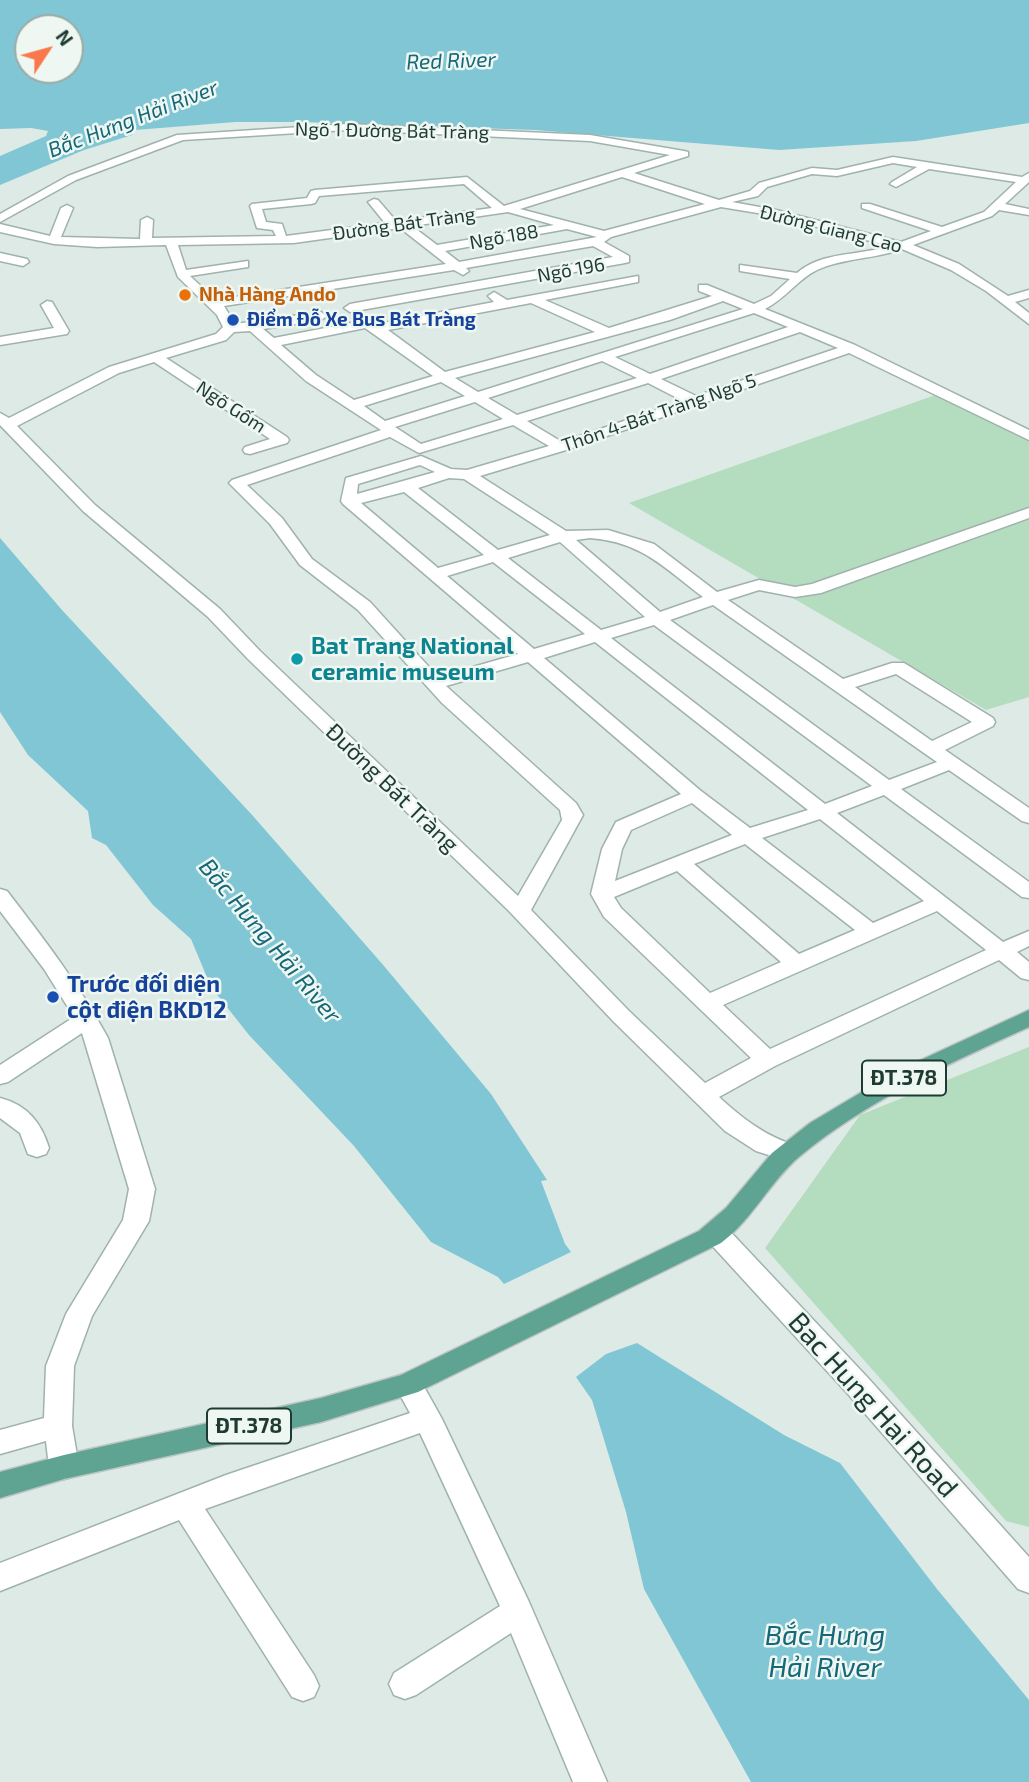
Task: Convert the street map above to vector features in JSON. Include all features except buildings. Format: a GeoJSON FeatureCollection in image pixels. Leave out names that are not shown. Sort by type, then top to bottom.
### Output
{"type":"FeatureCollection","features":[{"type":"Feature","properties":{"kind":"main road","name":"ĐT.378"},"geometry":{"type":"LineString","coordinates":[[0,1485],[64,1467],[321,1410],[420,1379],[687,1250],[716,1233],[788,1152],[858,1103],[951,1053],[1029,1018]]}},
{"type":"Feature","properties":{"kind":"street","name":"Ngõ 1 Đường Bát Tràng"},"geometry":{"type":"LineString","coordinates":[[0,219],[15,208],[72,178],[181,137],[347,127],[590,138],[684,154],[619,172]]}},
{"type":"Feature","properties":{"kind":"street"},"geometry":{"type":"LineString","coordinates":[[214,304],[458,267],[599,238],[754,194],[759,192],[763,185],[814,171],[837,173],[893,160],[1026,178]]}},
{"type":"Feature","properties":{"kind":"street"},"geometry":{"type":"LineString","coordinates":[[896,184],[926,166]]}},
{"type":"Feature","properties":{"kind":"street","name":"Đường Giang Cao"},"geometry":{"type":"LineString","coordinates":[[619,172],[701,200],[776,213],[904,246],[955,267],[1005,300],[1029,320]]}},
{"type":"Feature","properties":{"kind":"street"},"geometry":{"type":"LineString","coordinates":[[283,240],[278,226],[261,226],[256,206],[311,201],[315,194],[467,180],[505,210],[619,172]]}},
{"type":"Feature","properties":{"kind":"street"},"geometry":{"type":"LineString","coordinates":[[520,911],[573,814],[569,807],[434,684],[363,606],[306,562],[276,521],[237,482],[477,398],[755,309],[776,299],[800,277],[826,262],[868,256],[904,246],[978,219],[998,206],[1026,178]]}},
{"type":"Feature","properties":{"kind":"street"},"geometry":{"type":"LineString","coordinates":[[374,202],[504,304]]}},
{"type":"Feature","properties":{"kind":"street"},"geometry":{"type":"LineString","coordinates":[[866,206],[944,231]]}},
{"type":"Feature","properties":{"kind":"street"},"geometry":{"type":"LineString","coordinates":[[998,206],[1029,212]]}},
{"type":"Feature","properties":{"kind":"street"},"geometry":{"type":"LineString","coordinates":[[0,249],[8,241],[43,243],[53,239],[67,208]]}},
{"type":"Feature","properties":{"kind":"street","name":"Đường Bát Tràng"},"geometry":{"type":"LineString","coordinates":[[0,228],[53,239],[97,243],[283,240],[404,228],[505,210],[571,226],[599,238]]}},
{"type":"Feature","properties":{"kind":"street"},"geometry":{"type":"LineString","coordinates":[[146,242],[147,220]]}},
{"type":"Feature","properties":{"kind":"street","name":"Ngõ 188"},"geometry":{"type":"LineString","coordinates":[[436,249],[571,226]]}},
{"type":"Feature","properties":{"kind":"street"},"geometry":{"type":"LineString","coordinates":[[317,248],[404,228]]}},
{"type":"Feature","properties":{"kind":"street","name":"Ngõ 196"},"geometry":{"type":"LineString","coordinates":[[481,286],[625,259],[599,238]]}},
{"type":"Feature","properties":{"kind":"street"},"geometry":{"type":"LineString","coordinates":[[171,242],[182,274],[214,304],[228,320],[230,328]]}},
{"type":"Feature","properties":{"kind":"street"},"geometry":{"type":"LineString","coordinates":[[0,257],[23,262]]}},
{"type":"Feature","properties":{"kind":"street"},"geometry":{"type":"LineString","coordinates":[[182,274],[244,264]]}},
{"type":"Feature","properties":{"kind":"street"},"geometry":{"type":"LineString","coordinates":[[744,268],[800,277]]}},
{"type":"Feature","properties":{"kind":"street"},"geometry":{"type":"LineString","coordinates":[[377,328],[634,279]]}},
{"type":"Feature","properties":{"kind":"street"},"geometry":{"type":"LineString","coordinates":[[350,308],[481,286]]}},
{"type":"Feature","properties":{"kind":"street"},"geometry":{"type":"LineString","coordinates":[[703,288],[850,348],[1029,436]]}},
{"type":"Feature","properties":{"kind":"street"},"geometry":{"type":"LineString","coordinates":[[1005,300],[1029,294]]}},
{"type":"Feature","properties":{"kind":"street"},"geometry":{"type":"LineString","coordinates":[[354,405],[443,377],[664,317],[722,297]]}},
{"type":"Feature","properties":{"kind":"street"},"geometry":{"type":"LineString","coordinates":[[532,299],[607,332]]}},
{"type":"Feature","properties":{"kind":"street"},"geometry":{"type":"LineString","coordinates":[[0,341],[63,334],[47,305]]}},
{"type":"Feature","properties":{"kind":"street"},"geometry":{"type":"LineString","coordinates":[[5,420],[114,370],[221,337],[230,328],[321,316]]}},
{"type":"Feature","properties":{"kind":"street"},"geometry":{"type":"LineString","coordinates":[[271,343],[366,324],[377,328],[443,377],[561,447]]}},
{"type":"Feature","properties":{"kind":"street"},"geometry":{"type":"LineString","coordinates":[[253,327],[311,378],[354,405],[448,473]]}},
{"type":"Feature","properties":{"kind":"street"},"geometry":{"type":"LineString","coordinates":[[349,501],[351,481],[514,421],[802,327]]}},
{"type":"Feature","properties":{"kind":"street"},"geometry":{"type":"LineString","coordinates":[[557,346],[586,363]]}},
{"type":"Feature","properties":{"kind":"street","name":"Thôn 4-Bát Tràng Ngõ 5"},"geometry":{"type":"LineString","coordinates":[[468,475],[561,447],[850,348]]}},
{"type":"Feature","properties":{"kind":"street","name":"Ngõ Gốm"},"geometry":{"type":"LineString","coordinates":[[153,356],[282,440],[250,450]]}},
{"type":"Feature","properties":{"kind":"street"},"geometry":{"type":"LineString","coordinates":[[604,357],[693,400]]}},
{"type":"Feature","properties":{"kind":"street"},"geometry":{"type":"LineString","coordinates":[[93,362],[114,370]]}},
{"type":"Feature","properties":{"kind":"street","name":"Đường Bát Tràng"},"geometry":{"type":"LineString","coordinates":[[5,420],[89,508],[214,613],[254,655],[520,911],[621,1016],[703,1095],[752,1138],[788,1152]]}},
{"type":"Feature","properties":{"kind":"street"},"geometry":{"type":"LineString","coordinates":[[349,501],[407,487],[448,473],[468,475],[561,534],[657,619],[1029,892]]}},
{"type":"Feature","properties":{"kind":"street"},"geometry":{"type":"LineString","coordinates":[[407,487],[1029,974]]}},
{"type":"Feature","properties":{"kind":"street"},"geometry":{"type":"LineString","coordinates":[[349,501],[694,795],[871,932]]}},
{"type":"Feature","properties":{"kind":"street"},"geometry":{"type":"LineString","coordinates":[[434,684],[598,637],[759,585],[795,592],[815,589],[1029,513]]}},
{"type":"Feature","properties":{"kind":"street"},"geometry":{"type":"LineString","coordinates":[[435,574],[561,534],[594,533],[636,541],[1029,817]]}},
{"type":"Feature","properties":{"kind":"street"},"geometry":{"type":"LineString","coordinates":[[841,686],[898,667],[986,722],[931,749]]}},
{"type":"Feature","properties":{"kind":"street"},"geometry":{"type":"LineString","coordinates":[[602,894],[747,836],[821,812],[951,763]]}},
{"type":"Feature","properties":{"kind":"street"},"geometry":{"type":"LineString","coordinates":[[694,795],[623,826],[612,849],[602,894],[612,912],[767,1060]]}},
{"type":"Feature","properties":{"kind":"street"},"geometry":{"type":"LineString","coordinates":[[680,863],[797,964]]}},
{"type":"Feature","properties":{"kind":"street"},"geometry":{"type":"LineString","coordinates":[[0,896],[66,985],[96,1038],[142,1189],[136,1221],[79,1314],[61,1366],[58,1426],[64,1467]]}},
{"type":"Feature","properties":{"kind":"street"},"geometry":{"type":"LineString","coordinates":[[707,1003],[939,902]]}},
{"type":"Feature","properties":{"kind":"street"},"geometry":{"type":"LineString","coordinates":[[703,1095],[767,1060],[1029,938]]}},
{"type":"Feature","properties":{"kind":"street"},"geometry":{"type":"LineString","coordinates":[[2,1072],[87,1020]]}},
{"type":"Feature","properties":{"kind":"street"},"geometry":{"type":"LineString","coordinates":[[0,1106],[31,1128],[37,1148]]}},
{"type":"Feature","properties":{"kind":"street","name":"Bac Hung Hai Road"},"geometry":{"type":"LineString","coordinates":[[716,1233],[858,1386],[1029,1579]]}},
{"type":"Feature","properties":{"kind":"street"},"geometry":{"type":"LineString","coordinates":[[420,1379],[428,1419],[518,1612],[586,1780]]}},
{"type":"Feature","properties":{"kind":"street"},"geometry":{"type":"LineString","coordinates":[[0,1577],[236,1483],[428,1419]]}},
{"type":"Feature","properties":{"kind":"street"},"geometry":{"type":"LineString","coordinates":[[0,1442],[58,1426]]}},
{"type":"Feature","properties":{"kind":"street"},"geometry":{"type":"LineString","coordinates":[[185,1504],[303,1686]]}},
{"type":"Feature","properties":{"kind":"street"},"geometry":{"type":"LineString","coordinates":[[405,1684],[518,1612]]}},
{"type":"Feature","properties":{"kind":"green space"},"geometry":{"type":"Polygon","coordinates":[[[941,393],[1029,430],[1029,697],[986,710],[629,503],[941,393]]]}},
{"type":"Feature","properties":{"kind":"green space"},"geometry":{"type":"Polygon","coordinates":[[[1029,1047],[1029,1527],[1006,1521],[765,1248],[860,1115],[1029,1047]]]}},
{"type":"Feature","properties":{"kind":"water","name":"Red River"},"geometry":{"type":"Polygon","coordinates":[[[0,0],[1029,0],[1029,123],[916,141],[779,150],[535,130],[235,122],[135,130],[132,135],[84,150],[0,185],[0,156],[46,136],[48,131],[31,128],[0,129],[0,0]]]}},
{"type":"Feature","properties":{"kind":"water","name":"Bắc Hưng Hải River"},"geometry":{"type":"Polygon","coordinates":[[[0,538],[62,610],[253,816],[491,1094],[547,1180],[541,1181],[565,1244],[571,1252],[504,1284],[498,1277],[431,1242],[354,1146],[249,1035],[211,987],[191,939],[153,905],[106,845],[92,838],[88,811],[28,755],[0,712],[0,538]]]}},
{"type":"Feature","properties":{"kind":"water","name":"Bắc Hưng Hải River"},"geometry":{"type":"Polygon","coordinates":[[[637,1343],[784,1435],[840,1463],[937,1589],[1029,1700],[1029,1782],[751,1782],[644,1589],[626,1512],[592,1400],[576,1377],[606,1354],[637,1343]]]}},
{"type":"Feature","properties":{"kind":"place","name":"Nhà Hàng Ando"},"geometry":{"type":"Point","coordinates":[185,295]}},
{"type":"Feature","properties":{"kind":"place","name":"Điểm Đỗ Xe Bus Bát Tràng"},"geometry":{"type":"Point","coordinates":[233,320]}},
{"type":"Feature","properties":{"kind":"place","name":"Bat Trang National ceramic museum"},"geometry":{"type":"Point","coordinates":[297,659]}},
{"type":"Feature","properties":{"kind":"place","name":"Trước đối diện cột điện BKD12"},"geometry":{"type":"Point","coordinates":[53,997]}}]}
